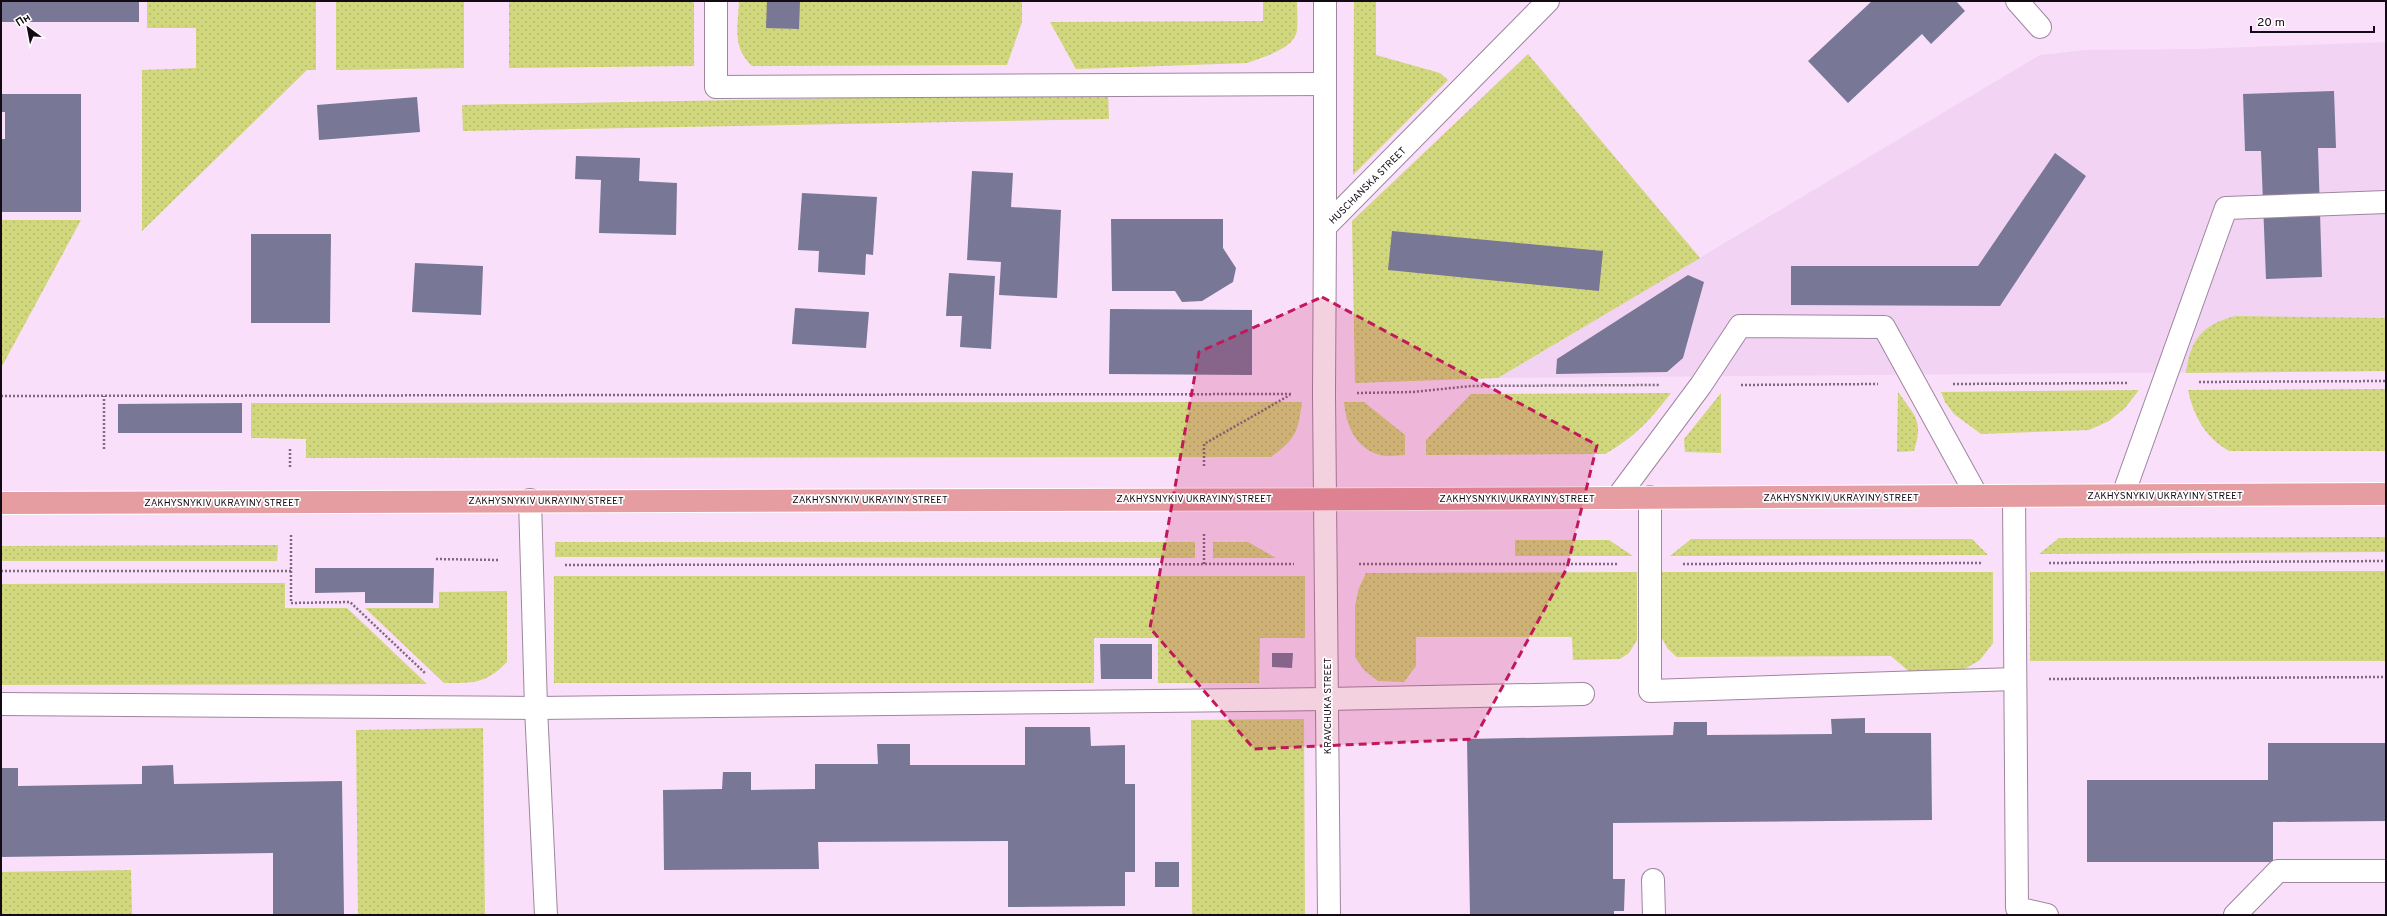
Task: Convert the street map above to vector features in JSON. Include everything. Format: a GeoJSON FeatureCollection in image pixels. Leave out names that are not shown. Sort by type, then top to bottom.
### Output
{"type":"FeatureCollection","features":[{"type":"Feature","properties":{"kind":"main road","name":"ZAKHYSNYKIV UKRAYINY STREET"},"geometry":{"type":"LineString","coordinates":[[1,503],[530,500],[1650,498],[2386,494]]}},
{"type":"Feature","properties":{"kind":"street"},"geometry":{"type":"LineString","coordinates":[[716,1],[716,87],[1325,84]]}},
{"type":"Feature","properties":{"kind":"street"},"geometry":{"type":"LineString","coordinates":[[1325,1],[1325,227]]}},
{"type":"Feature","properties":{"kind":"street","name":"HUSCHANSKA STREET"},"geometry":{"type":"LineString","coordinates":[[1326,498],[1324,394],[1325,227],[1548,1]]}},
{"type":"Feature","properties":{"kind":"street"},"geometry":{"type":"LineString","coordinates":[[2016,1],[2040,27]]}},
{"type":"Feature","properties":{"kind":"street"},"geometry":{"type":"LineString","coordinates":[[2123,495],[2226,208],[2386,202]]}},
{"type":"Feature","properties":{"kind":"street"},"geometry":{"type":"LineString","coordinates":[[1617,498],[1701,385],[1740,326],[1884,327],[1977,496]]}},
{"type":"Feature","properties":{"kind":"street"},"geometry":{"type":"LineString","coordinates":[[2014,496],[2017,908],[2047,915]]}},
{"type":"Feature","properties":{"kind":"street","name":"KRAVCHUKA STREET"},"geometry":{"type":"LineString","coordinates":[[1326,498],[1329,915]]}},
{"type":"Feature","properties":{"kind":"street"},"geometry":{"type":"LineString","coordinates":[[1650,498],[1650,692],[2015,679]]}},
{"type":"Feature","properties":{"kind":"street"},"geometry":{"type":"LineString","coordinates":[[530,500],[536,708],[546,915]]}},
{"type":"Feature","properties":{"kind":"street"},"geometry":{"type":"LineString","coordinates":[[1,704],[536,708],[1327,699],[1583,694]]}},
{"type":"Feature","properties":{"kind":"street"},"geometry":{"type":"LineString","coordinates":[[2235,915],[2278,871],[2386,871]]}},
{"type":"Feature","properties":{"kind":"street"},"geometry":{"type":"LineString","coordinates":[[1653,880],[1654,915]]}},
{"type":"Feature","properties":{"kind":"path"},"geometry":{"type":"LineString","coordinates":[[1,396],[1324,394],[1413,392],[1471,386],[2386,381]]}},
{"type":"Feature","properties":{"kind":"path"},"geometry":{"type":"LineString","coordinates":[[104,396],[104,449]]}},
{"type":"Feature","properties":{"kind":"path"},"geometry":{"type":"LineString","coordinates":[[290,449],[291,603],[350,602],[463,708]]}},
{"type":"Feature","properties":{"kind":"path"},"geometry":{"type":"LineString","coordinates":[[436,560],[532,562],[1326,564]]}},
{"type":"Feature","properties":{"kind":"path"},"geometry":{"type":"LineString","coordinates":[[2015,563],[2386,561]]}},
{"type":"Feature","properties":{"kind":"path"},"geometry":{"type":"LineString","coordinates":[[1,571],[291,571]]}},
{"type":"Feature","properties":{"kind":"path"},"geometry":{"type":"LineString","coordinates":[[2015,679],[2386,678]]}},
{"type":"Feature","properties":{"kind":"highlighted area"},"geometry":{"type":"Polygon","coordinates":[[[1322,297],[1597,445],[1567,568],[1474,739],[1254,749],[1150,628],[1199,352],[1322,297]]]}},
{"type":"Feature","properties":{"kind":"shaded area"},"geometry":{"type":"Polygon","coordinates":[[[2386,42],[2386,371],[1498,378],[2040,55],[2084,50],[2196,49],[2386,42]]]}},
{"type":"Feature","properties":{"kind":"green space"},"geometry":{"type":"Polygon","coordinates":[[[147,1],[316,1],[316,70],[307,70],[142,231],[142,70],[196,68],[196,28],[147,28],[147,1]]]}},
{"type":"Feature","properties":{"kind":"green space"},"geometry":{"type":"Polygon","coordinates":[[[336,1],[464,1],[464,68],[336,70],[336,1]]]}},
{"type":"Feature","properties":{"kind":"green space"},"geometry":{"type":"Polygon","coordinates":[[[509,1],[694,1],[694,66],[509,68],[509,1]]]}},
{"type":"Feature","properties":{"kind":"green space"},"geometry":{"type":"Polygon","coordinates":[[[739,1],[1022,1],[1022,22],[1007,65],[752,66],[741,52],[739,44],[737,28],[739,1]]]}},
{"type":"Feature","properties":{"kind":"green space"},"geometry":{"type":"Polygon","coordinates":[[[1263,1],[1297,1],[1297,30],[1295,37],[1284,47],[1269,55],[1247,63],[1076,69],[1050,22],[1263,21],[1263,1]]]}},
{"type":"Feature","properties":{"kind":"green space"},"geometry":{"type":"Polygon","coordinates":[[[1354,1],[1376,1],[1376,55],[1440,73],[1448,80],[1353,175],[1354,1]]]}},
{"type":"Feature","properties":{"kind":"green space"},"geometry":{"type":"Polygon","coordinates":[[[1528,54],[1700,258],[1498,378],[1355,383],[1352,221],[1528,54]]]}},
{"type":"Feature","properties":{"kind":"green space"},"geometry":{"type":"Polygon","coordinates":[[[1108,93],[1109,119],[463,131],[462,105],[1108,93]]]}},
{"type":"Feature","properties":{"kind":"green space"},"geometry":{"type":"Polygon","coordinates":[[[1,220],[81,220],[1,368],[1,220]]]}},
{"type":"Feature","properties":{"kind":"green space"},"geometry":{"type":"Polygon","coordinates":[[[2236,316],[2386,318],[2386,371],[2186,373],[2191,351],[2200,335],[2215,324],[2236,316]]]}},
{"type":"Feature","properties":{"kind":"green space"},"geometry":{"type":"Polygon","coordinates":[[[2386,389],[2386,451],[2229,451],[2207,433],[2197,417],[2190,400],[2188,390],[2386,389]]]}},
{"type":"Feature","properties":{"kind":"green space"},"geometry":{"type":"Polygon","coordinates":[[[2139,390],[2125,408],[2109,421],[2089,430],[1981,434],[1954,414],[1945,402],[1941,392],[2139,390]]]}},
{"type":"Feature","properties":{"kind":"green space"},"geometry":{"type":"Polygon","coordinates":[[[1898,392],[1913,413],[1918,425],[1917,441],[1914,451],[1897,452],[1898,392]]]}},
{"type":"Feature","properties":{"kind":"green space"},"geometry":{"type":"Polygon","coordinates":[[[1671,393],[1656,412],[1634,434],[1616,448],[1605,454],[1426,455],[1426,440],[1471,394],[1671,393]]]}},
{"type":"Feature","properties":{"kind":"green space"},"geometry":{"type":"Polygon","coordinates":[[[1721,393],[1721,453],[1685,452],[1684,439],[1721,393]]]}},
{"type":"Feature","properties":{"kind":"green space"},"geometry":{"type":"Polygon","coordinates":[[[1302,402],[1297,428],[1291,440],[1271,457],[306,458],[306,439],[251,438],[251,403],[1302,402]]]}},
{"type":"Feature","properties":{"kind":"green space"},"geometry":{"type":"Polygon","coordinates":[[[1344,402],[1364,402],[1405,435],[1405,455],[1383,456],[1371,452],[1364,447],[1353,434],[1347,419],[1344,402]]]}},
{"type":"Feature","properties":{"kind":"green space"},"geometry":{"type":"Polygon","coordinates":[[[2386,537],[2386,552],[2039,554],[2059,538],[2386,537]]]}},
{"type":"Feature","properties":{"kind":"green space"},"geometry":{"type":"Polygon","coordinates":[[[1691,539],[1972,539],[1988,555],[1670,556],[1691,539]]]}},
{"type":"Feature","properties":{"kind":"green space"},"geometry":{"type":"Polygon","coordinates":[[[1515,540],[1609,540],[1633,556],[1515,556],[1515,540]]]}},
{"type":"Feature","properties":{"kind":"green space"},"geometry":{"type":"Polygon","coordinates":[[[555,542],[1195,542],[1195,558],[555,557],[555,542]]]}},
{"type":"Feature","properties":{"kind":"green space"},"geometry":{"type":"Polygon","coordinates":[[[1213,542],[1248,542],[1276,558],[1213,558],[1213,542]]]}},
{"type":"Feature","properties":{"kind":"green space"},"geometry":{"type":"Polygon","coordinates":[[[278,545],[277,561],[1,561],[1,546],[278,545]]]}},
{"type":"Feature","properties":{"kind":"green space"},"geometry":{"type":"Polygon","coordinates":[[[2386,571],[2386,661],[2030,661],[2030,572],[2386,571]]]}},
{"type":"Feature","properties":{"kind":"green space"},"geometry":{"type":"Polygon","coordinates":[[[1637,572],[1637,640],[1629,653],[1620,659],[1573,660],[1572,637],[1416,637],[1416,666],[1404,682],[1378,681],[1364,670],[1355,657],[1355,605],[1359,588],[1366,573],[1637,572]]]}},
{"type":"Feature","properties":{"kind":"green space"},"geometry":{"type":"Polygon","coordinates":[[[1660,572],[1993,572],[1993,643],[1980,660],[1956,674],[1912,674],[1891,656],[1677,657],[1668,649],[1660,635],[1660,572]]]}},
{"type":"Feature","properties":{"kind":"green space"},"geometry":{"type":"Polygon","coordinates":[[[554,576],[1305,576],[1305,638],[1260,638],[1259,683],[1158,683],[1158,638],[1094,638],[1094,683],[554,683],[554,576]]]}},
{"type":"Feature","properties":{"kind":"green space"},"geometry":{"type":"Polygon","coordinates":[[[285,583],[285,608],[347,608],[427,684],[1,685],[1,584],[285,583]]]}},
{"type":"Feature","properties":{"kind":"green space"},"geometry":{"type":"Polygon","coordinates":[[[507,591],[507,662],[492,675],[478,681],[463,683],[444,683],[365,608],[439,608],[439,592],[507,591]]]}},
{"type":"Feature","properties":{"kind":"green space"},"geometry":{"type":"Polygon","coordinates":[[[1304,719],[1305,915],[1192,915],[1191,720],[1304,719]]]}},
{"type":"Feature","properties":{"kind":"green space"},"geometry":{"type":"Polygon","coordinates":[[[483,728],[485,915],[358,915],[356,730],[483,728]]]}},
{"type":"Feature","properties":{"kind":"green space"},"geometry":{"type":"Polygon","coordinates":[[[131,870],[132,915],[1,915],[1,872],[131,870]]]}},
{"type":"Feature","properties":{"kind":"building"},"geometry":{"type":"Polygon","coordinates":[[[1,1],[139,1],[139,22],[1,22],[1,1]]]}},
{"type":"Feature","properties":{"kind":"building"},"geometry":{"type":"Polygon","coordinates":[[[767,1],[800,1],[799,29],[766,28],[767,1]]]}},
{"type":"Feature","properties":{"kind":"building"},"geometry":{"type":"Polygon","coordinates":[[[1872,1],[1956,1],[1965,11],[1931,44],[1922,34],[1848,103],[1808,61],[1872,1]]]}},
{"type":"Feature","properties":{"kind":"building"},"geometry":{"type":"Polygon","coordinates":[[[2334,91],[2336,148],[2318,148],[2322,277],[2266,279],[2261,151],[2245,151],[2243,94],[2334,91]]]}},
{"type":"Feature","properties":{"kind":"building"},"geometry":{"type":"Polygon","coordinates":[[[1,94],[81,94],[81,212],[1,212],[1,139],[5,139],[5,112],[1,112],[1,94]]]}},
{"type":"Feature","properties":{"kind":"building"},"geometry":{"type":"Polygon","coordinates":[[[417,97],[420,132],[319,140],[317,105],[417,97]]]}},
{"type":"Feature","properties":{"kind":"building"},"geometry":{"type":"Polygon","coordinates":[[[2055,153],[2086,176],[2000,306],[1791,305],[1791,266],[1978,266],[2055,153]]]}},
{"type":"Feature","properties":{"kind":"building"},"geometry":{"type":"Polygon","coordinates":[[[576,156],[640,158],[639,181],[677,183],[676,235],[599,233],[601,180],[575,179],[576,156]]]}},
{"type":"Feature","properties":{"kind":"building"},"geometry":{"type":"Polygon","coordinates":[[[972,171],[1013,173],[1011,207],[1061,210],[1057,298],[999,295],[1001,262],[967,260],[972,171]]]}},
{"type":"Feature","properties":{"kind":"building"},"geometry":{"type":"Polygon","coordinates":[[[802,193],[877,197],[873,255],[866,254],[865,275],[818,272],[819,251],[798,250],[802,193]]]}},
{"type":"Feature","properties":{"kind":"building"},"geometry":{"type":"Polygon","coordinates":[[[1111,219],[1223,219],[1223,248],[1236,268],[1233,282],[1202,301],[1182,302],[1175,291],[1112,291],[1111,219]]]}},
{"type":"Feature","properties":{"kind":"building"},"geometry":{"type":"Polygon","coordinates":[[[1392,231],[1603,251],[1599,291],[1388,270],[1392,231]]]}},
{"type":"Feature","properties":{"kind":"building"},"geometry":{"type":"Polygon","coordinates":[[[251,234],[331,234],[330,323],[251,323],[251,234]]]}},
{"type":"Feature","properties":{"kind":"building"},"geometry":{"type":"Polygon","coordinates":[[[415,263],[483,266],[481,315],[412,312],[415,263]]]}},
{"type":"Feature","properties":{"kind":"building"},"geometry":{"type":"Polygon","coordinates":[[[949,273],[995,276],[991,349],[960,347],[962,316],[946,316],[949,273]]]}},
{"type":"Feature","properties":{"kind":"building"},"geometry":{"type":"Polygon","coordinates":[[[1688,275],[1704,282],[1683,358],[1667,372],[1556,374],[1557,359],[1688,275]]]}},
{"type":"Feature","properties":{"kind":"building"},"geometry":{"type":"Polygon","coordinates":[[[795,308],[869,312],[866,348],[792,344],[795,308]]]}},
{"type":"Feature","properties":{"kind":"building"},"geometry":{"type":"Polygon","coordinates":[[[1110,309],[1252,310],[1252,375],[1109,374],[1110,309]]]}},
{"type":"Feature","properties":{"kind":"building"},"geometry":{"type":"Polygon","coordinates":[[[242,403],[242,433],[118,433],[118,404],[242,403]]]}},
{"type":"Feature","properties":{"kind":"building"},"geometry":{"type":"Polygon","coordinates":[[[315,568],[434,568],[433,603],[365,603],[365,592],[315,593],[315,568]]]}},
{"type":"Feature","properties":{"kind":"building"},"geometry":{"type":"Polygon","coordinates":[[[1100,644],[1152,644],[1152,679],[1101,679],[1100,644]]]}},
{"type":"Feature","properties":{"kind":"building"},"geometry":{"type":"Polygon","coordinates":[[[1272,653],[1293,653],[1292,668],[1272,667],[1272,653]]]}},
{"type":"Feature","properties":{"kind":"building"},"geometry":{"type":"Polygon","coordinates":[[[1865,718],[1865,733],[1931,733],[1932,820],[1613,823],[1613,879],[1625,879],[1624,911],[1614,911],[1614,915],[1470,915],[1467,739],[1673,735],[1674,722],[1707,722],[1707,735],[1832,734],[1831,719],[1865,718]]]}},
{"type":"Feature","properties":{"kind":"building"},"geometry":{"type":"Polygon","coordinates":[[[1025,727],[1090,727],[1091,746],[1125,745],[1125,784],[1135,784],[1135,872],[1125,872],[1125,906],[1008,907],[1008,841],[818,842],[819,869],[664,870],[663,790],[722,789],[723,772],[751,772],[751,790],[815,789],[815,764],[878,764],[877,744],[910,744],[910,765],[1025,765],[1025,727]]]}},
{"type":"Feature","properties":{"kind":"building"},"geometry":{"type":"Polygon","coordinates":[[[2268,743],[2386,743],[2386,821],[2273,822],[2273,862],[2087,862],[2087,780],[2268,780],[2268,743]]]}},
{"type":"Feature","properties":{"kind":"building"},"geometry":{"type":"Polygon","coordinates":[[[173,765],[174,784],[342,781],[344,915],[273,915],[273,853],[1,857],[1,768],[18,768],[18,786],[142,784],[142,766],[173,765]]]}},
{"type":"Feature","properties":{"kind":"building"},"geometry":{"type":"Polygon","coordinates":[[[1155,862],[1179,862],[1179,887],[1155,887],[1155,862]]]}}]}
